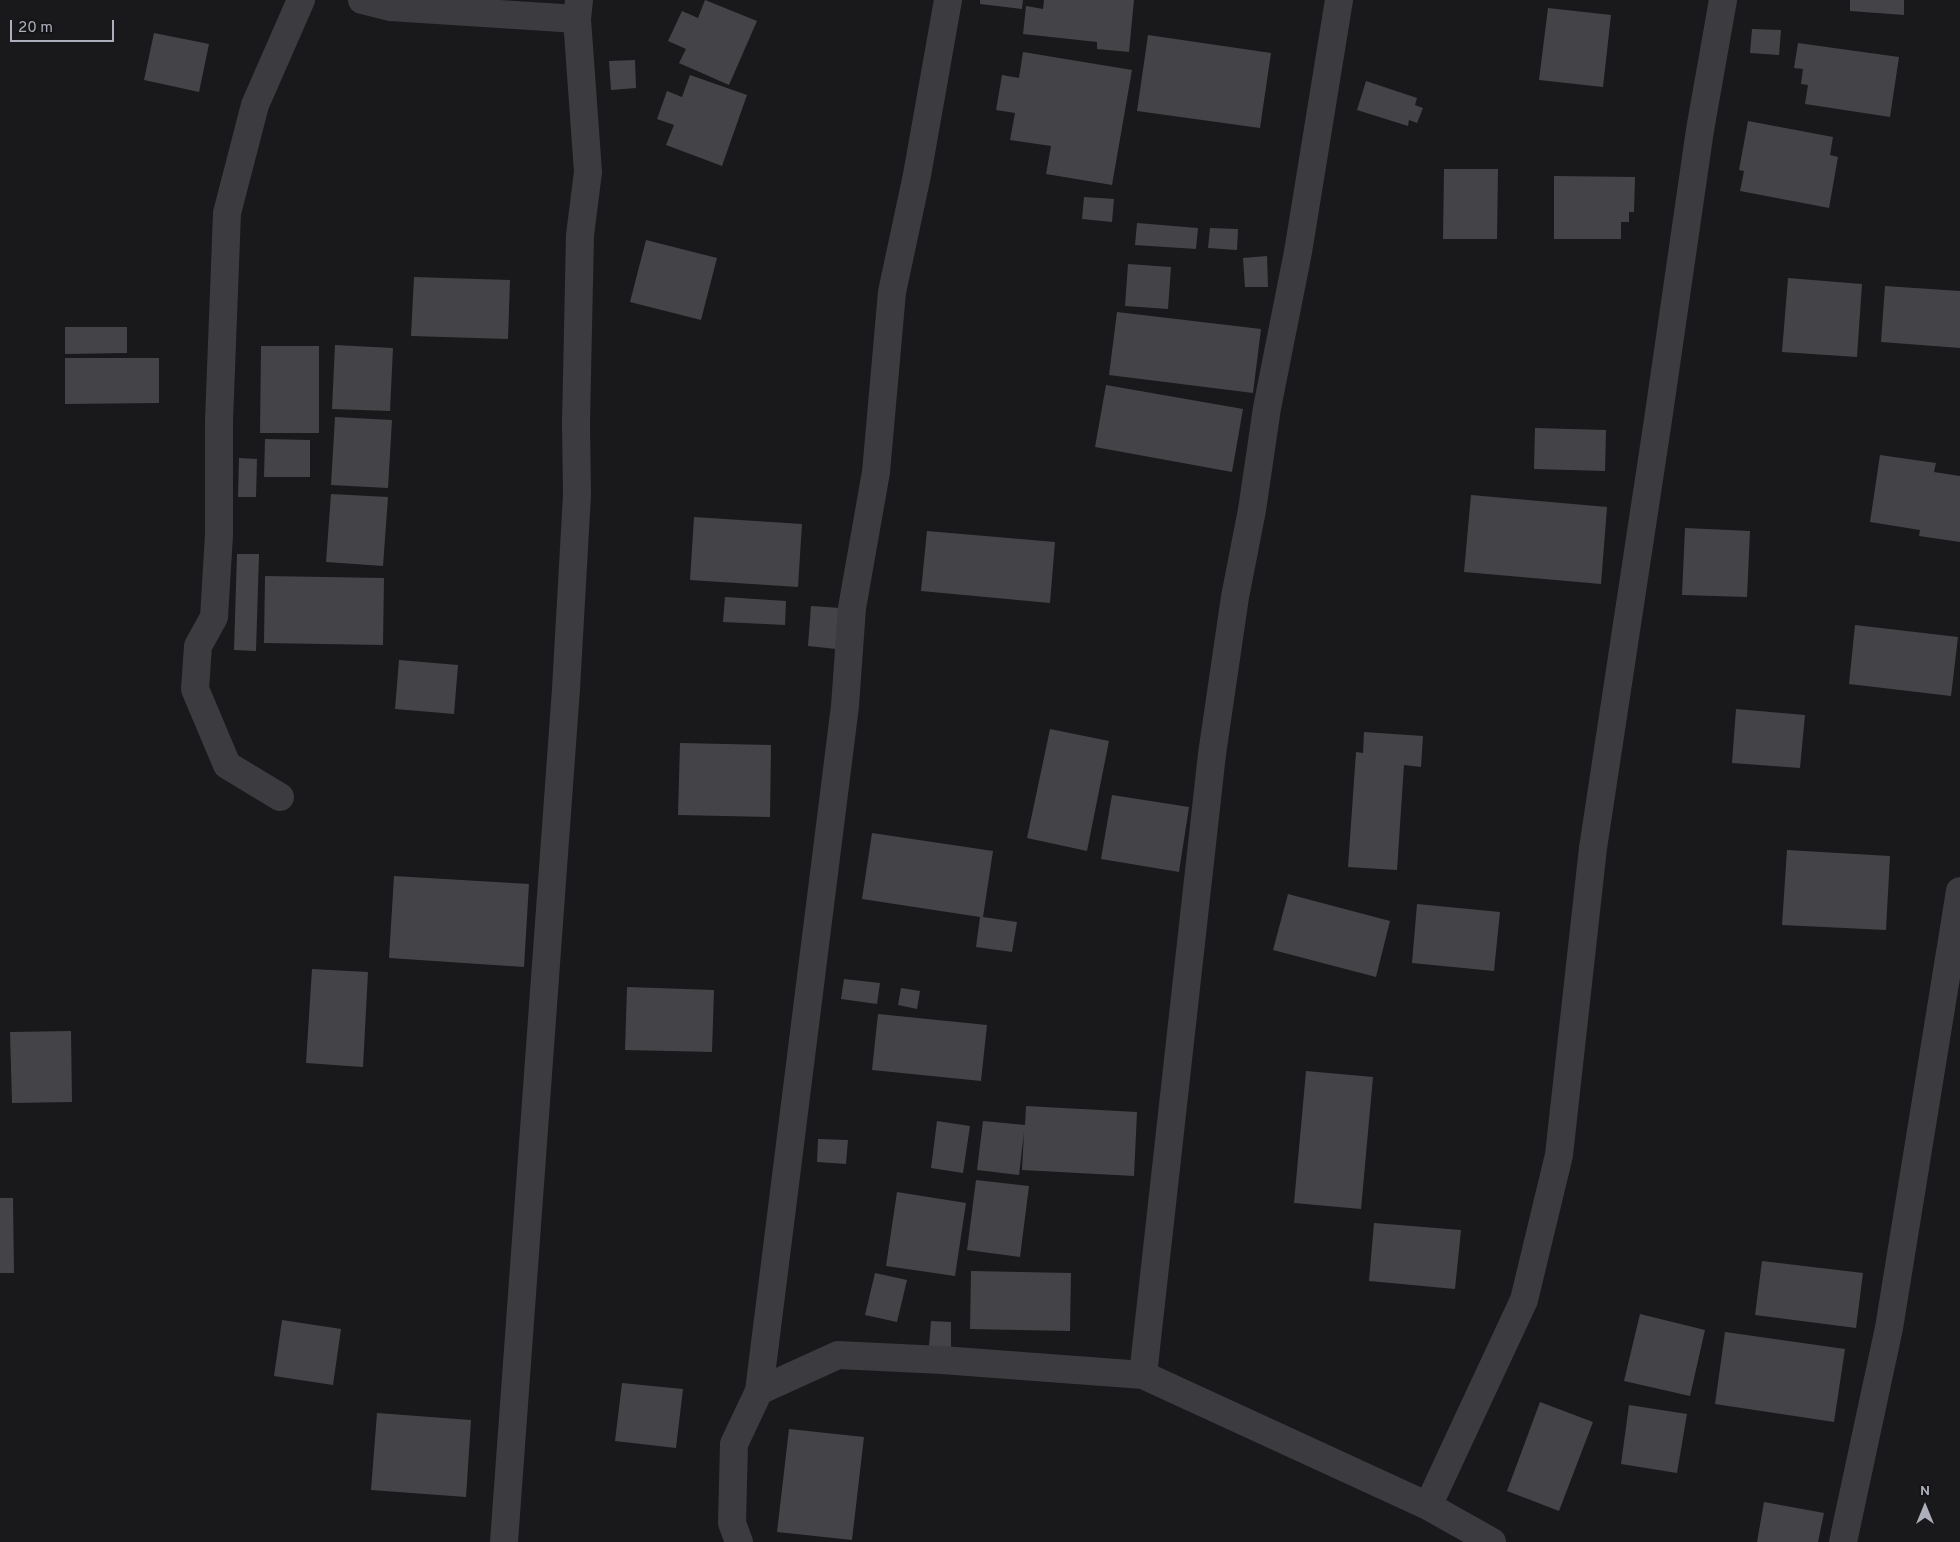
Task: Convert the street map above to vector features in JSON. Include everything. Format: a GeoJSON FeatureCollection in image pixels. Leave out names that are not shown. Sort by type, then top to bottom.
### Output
{"type":"FeatureCollection","features":[{"type":"Feature","properties":{"kind":"street"},"geometry":{"type":"LineString","coordinates":[[280,797],[227,765],[195,689],[198,646],[214,617],[219,535],[219,422],[227,213],[255,104],[301,0]]}},
{"type":"Feature","properties":{"kind":"street"},"geometry":{"type":"LineString","coordinates":[[362,0],[390,7],[578,9],[588,172],[580,235],[576,423],[577,495],[566,689],[504,1542]]}},
{"type":"Feature","properties":{"kind":"street"},"geometry":{"type":"LineString","coordinates":[[739,1542],[732,1524],[734,1444],[759,1391],[845,706],[852,608],[876,472],[892,292],[917,175],[948,0]]}},
{"type":"Feature","properties":{"kind":"street"},"geometry":{"type":"LineString","coordinates":[[1142,1375],[1212,754],[1235,598],[1252,510],[1267,408],[1298,252],[1339,0]]}},
{"type":"Feature","properties":{"kind":"street"},"geometry":{"type":"LineString","coordinates":[[1428,1506],[1524,1300],[1559,1155],[1593,848],[1700,130],[1723,0]]}},
{"type":"Feature","properties":{"kind":"street"},"geometry":{"type":"LineString","coordinates":[[1843,1542],[1889,1328],[1960,891]]}},
{"type":"Feature","properties":{"kind":"street"},"geometry":{"type":"LineString","coordinates":[[759,1391],[838,1355],[942,1360],[1142,1375],[1428,1506],[1492,1542]]}},
{"type":"Feature","properties":{"kind":"building"},"geometry":{"type":"Polygon","coordinates":[[[705,0],[757,21],[729,85],[679,63],[686,49],[668,41],[682,11],[698,18],[705,0]]]}},
{"type":"Feature","properties":{"kind":"building"},"geometry":{"type":"Polygon","coordinates":[[[980,0],[1023,0],[1022,9],[980,4],[980,0]]]}},
{"type":"Feature","properties":{"kind":"building"},"geometry":{"type":"Polygon","coordinates":[[[1044,0],[1134,0],[1129,52],[1097,49],[1097,42],[1023,34],[1026,6],[1043,9],[1044,0]]]}},
{"type":"Feature","properties":{"kind":"building"},"geometry":{"type":"Polygon","coordinates":[[[1850,0],[1904,0],[1904,15],[1850,11],[1850,0]]]}},
{"type":"Feature","properties":{"kind":"building"},"geometry":{"type":"Polygon","coordinates":[[[1548,8],[1611,15],[1603,87],[1539,80],[1548,8]]]}},
{"type":"Feature","properties":{"kind":"building"},"geometry":{"type":"Polygon","coordinates":[[[1752,29],[1781,30],[1779,55],[1750,53],[1752,29]]]}},
{"type":"Feature","properties":{"kind":"building"},"geometry":{"type":"Polygon","coordinates":[[[154,33],[209,44],[199,92],[144,80],[154,33]]]}},
{"type":"Feature","properties":{"kind":"building"},"geometry":{"type":"Polygon","coordinates":[[[1148,35],[1271,53],[1260,128],[1137,111],[1148,35]]]}},
{"type":"Feature","properties":{"kind":"building"},"geometry":{"type":"Polygon","coordinates":[[[1798,43],[1899,57],[1890,117],[1805,104],[1808,85],[1801,84],[1803,69],[1794,68],[1798,43]]]}},
{"type":"Feature","properties":{"kind":"building"},"geometry":{"type":"Polygon","coordinates":[[[1023,52],[1132,70],[1112,185],[1046,174],[1051,146],[1010,140],[1015,113],[996,110],[1002,75],[1019,78],[1023,52]]]}},
{"type":"Feature","properties":{"kind":"building"},"geometry":{"type":"Polygon","coordinates":[[[635,60],[636,88],[611,90],[609,61],[635,60]]]}},
{"type":"Feature","properties":{"kind":"building"},"geometry":{"type":"Polygon","coordinates":[[[690,75],[747,95],[722,166],[666,145],[674,125],[657,119],[667,91],[682,97],[690,75]]]}},
{"type":"Feature","properties":{"kind":"building"},"geometry":{"type":"Polygon","coordinates":[[[1366,81],[1417,98],[1415,105],[1423,108],[1417,123],[1409,120],[1408,126],[1357,110],[1366,81]]]}},
{"type":"Feature","properties":{"kind":"building"},"geometry":{"type":"Polygon","coordinates":[[[1748,121],[1833,137],[1830,155],[1838,157],[1829,208],[1740,191],[1744,171],[1739,170],[1748,121]]]}},
{"type":"Feature","properties":{"kind":"building"},"geometry":{"type":"Polygon","coordinates":[[[1444,169],[1498,169],[1497,239],[1443,239],[1444,169]]]}},
{"type":"Feature","properties":{"kind":"building"},"geometry":{"type":"Polygon","coordinates":[[[1554,176],[1635,177],[1634,212],[1629,212],[1629,222],[1621,222],[1621,239],[1554,239],[1554,176]]]}},
{"type":"Feature","properties":{"kind":"building"},"geometry":{"type":"Polygon","coordinates":[[[1084,197],[1114,199],[1112,222],[1082,219],[1084,197]]]}},
{"type":"Feature","properties":{"kind":"building"},"geometry":{"type":"Polygon","coordinates":[[[1137,223],[1198,228],[1196,249],[1135,245],[1137,223]]]}},
{"type":"Feature","properties":{"kind":"building"},"geometry":{"type":"Polygon","coordinates":[[[1210,228],[1238,229],[1237,250],[1208,248],[1210,228]]]}},
{"type":"Feature","properties":{"kind":"building"},"geometry":{"type":"Polygon","coordinates":[[[646,240],[717,258],[701,320],[630,302],[646,240]]]}},
{"type":"Feature","properties":{"kind":"building"},"geometry":{"type":"Polygon","coordinates":[[[1267,256],[1268,287],[1245,287],[1243,258],[1267,256]]]}},
{"type":"Feature","properties":{"kind":"building"},"geometry":{"type":"Polygon","coordinates":[[[1128,264],[1171,267],[1168,309],[1125,306],[1128,264]]]}},
{"type":"Feature","properties":{"kind":"building"},"geometry":{"type":"Polygon","coordinates":[[[414,277],[510,280],[508,339],[411,336],[414,277]]]}},
{"type":"Feature","properties":{"kind":"building"},"geometry":{"type":"Polygon","coordinates":[[[1788,278],[1862,284],[1857,357],[1782,352],[1788,278]]]}},
{"type":"Feature","properties":{"kind":"building"},"geometry":{"type":"Polygon","coordinates":[[[1885,286],[1960,291],[1960,348],[1881,342],[1885,286]]]}},
{"type":"Feature","properties":{"kind":"building"},"geometry":{"type":"Polygon","coordinates":[[[1117,312],[1261,329],[1253,393],[1109,375],[1117,312]]]}},
{"type":"Feature","properties":{"kind":"building"},"geometry":{"type":"Polygon","coordinates":[[[65,327],[127,327],[127,353],[65,354],[65,327]]]}},
{"type":"Feature","properties":{"kind":"building"},"geometry":{"type":"Polygon","coordinates":[[[335,345],[393,348],[390,411],[332,409],[335,345]]]}},
{"type":"Feature","properties":{"kind":"building"},"geometry":{"type":"Polygon","coordinates":[[[261,346],[319,346],[319,433],[260,433],[261,346]]]}},
{"type":"Feature","properties":{"kind":"building"},"geometry":{"type":"Polygon","coordinates":[[[65,358],[159,358],[159,403],[65,404],[65,358]]]}},
{"type":"Feature","properties":{"kind":"building"},"geometry":{"type":"Polygon","coordinates":[[[1106,385],[1243,409],[1232,472],[1095,447],[1106,385]]]}},
{"type":"Feature","properties":{"kind":"building"},"geometry":{"type":"Polygon","coordinates":[[[335,417],[392,420],[388,488],[331,485],[335,417]]]}},
{"type":"Feature","properties":{"kind":"building"},"geometry":{"type":"Polygon","coordinates":[[[1535,428],[1606,430],[1605,471],[1534,469],[1535,428]]]}},
{"type":"Feature","properties":{"kind":"building"},"geometry":{"type":"Polygon","coordinates":[[[265,439],[310,440],[310,477],[264,477],[265,439]]]}},
{"type":"Feature","properties":{"kind":"building"},"geometry":{"type":"Polygon","coordinates":[[[1880,455],[1936,463],[1934,472],[1960,476],[1960,542],[1919,536],[1920,530],[1870,522],[1880,455]]]}},
{"type":"Feature","properties":{"kind":"building"},"geometry":{"type":"Polygon","coordinates":[[[239,458],[257,459],[256,497],[238,497],[239,458]]]}},
{"type":"Feature","properties":{"kind":"building"},"geometry":{"type":"Polygon","coordinates":[[[331,494],[388,497],[383,566],[326,562],[331,494]]]}},
{"type":"Feature","properties":{"kind":"building"},"geometry":{"type":"Polygon","coordinates":[[[1471,495],[1607,507],[1601,584],[1464,572],[1471,495]]]}},
{"type":"Feature","properties":{"kind":"building"},"geometry":{"type":"Polygon","coordinates":[[[694,517],[802,524],[798,587],[690,580],[694,517]]]}},
{"type":"Feature","properties":{"kind":"building"},"geometry":{"type":"Polygon","coordinates":[[[1685,528],[1750,531],[1747,597],[1682,595],[1685,528]]]}},
{"type":"Feature","properties":{"kind":"building"},"geometry":{"type":"Polygon","coordinates":[[[927,531],[1055,542],[1050,603],[921,591],[927,531]]]}},
{"type":"Feature","properties":{"kind":"building"},"geometry":{"type":"Polygon","coordinates":[[[237,554],[259,554],[256,651],[234,650],[237,554]]]}},
{"type":"Feature","properties":{"kind":"building"},"geometry":{"type":"Polygon","coordinates":[[[265,576],[384,578],[383,645],[264,643],[265,576]]]}},
{"type":"Feature","properties":{"kind":"building"},"geometry":{"type":"Polygon","coordinates":[[[725,597],[786,601],[785,625],[723,622],[725,597]]]}},
{"type":"Feature","properties":{"kind":"building"},"geometry":{"type":"Polygon","coordinates":[[[811,606],[840,608],[836,649],[808,646],[811,606]]]}},
{"type":"Feature","properties":{"kind":"building"},"geometry":{"type":"Polygon","coordinates":[[[1855,625],[1958,637],[1951,696],[1849,684],[1855,625]]]}},
{"type":"Feature","properties":{"kind":"building"},"geometry":{"type":"Polygon","coordinates":[[[399,660],[458,665],[454,714],[395,709],[399,660]]]}},
{"type":"Feature","properties":{"kind":"building"},"geometry":{"type":"Polygon","coordinates":[[[1736,709],[1805,715],[1800,768],[1732,763],[1736,709]]]}},
{"type":"Feature","properties":{"kind":"building"},"geometry":{"type":"Polygon","coordinates":[[[1050,729],[1109,741],[1087,851],[1027,838],[1050,729]]]}},
{"type":"Feature","properties":{"kind":"building"},"geometry":{"type":"Polygon","coordinates":[[[1364,732],[1423,736],[1421,767],[1404,765],[1397,870],[1348,867],[1356,752],[1363,753],[1364,732]]]}},
{"type":"Feature","properties":{"kind":"building"},"geometry":{"type":"Polygon","coordinates":[[[680,743],[771,745],[770,817],[678,815],[680,743]]]}},
{"type":"Feature","properties":{"kind":"building"},"geometry":{"type":"Polygon","coordinates":[[[1112,795],[1189,807],[1179,872],[1101,859],[1112,795]]]}},
{"type":"Feature","properties":{"kind":"building"},"geometry":{"type":"Polygon","coordinates":[[[872,833],[993,851],[983,917],[1017,922],[1012,952],[976,947],[980,917],[862,899],[872,833]]]}},
{"type":"Feature","properties":{"kind":"building"},"geometry":{"type":"Polygon","coordinates":[[[1787,850],[1890,856],[1886,930],[1782,925],[1787,850]]]}},
{"type":"Feature","properties":{"kind":"building"},"geometry":{"type":"Polygon","coordinates":[[[394,876],[529,884],[524,967],[389,958],[394,876]]]}},
{"type":"Feature","properties":{"kind":"building"},"geometry":{"type":"Polygon","coordinates":[[[1288,894],[1390,921],[1376,977],[1273,950],[1288,894]]]}},
{"type":"Feature","properties":{"kind":"building"},"geometry":{"type":"Polygon","coordinates":[[[1417,904],[1500,912],[1494,971],[1412,963],[1417,904]]]}},
{"type":"Feature","properties":{"kind":"building"},"geometry":{"type":"Polygon","coordinates":[[[312,969],[368,972],[363,1067],[306,1063],[312,969]]]}},
{"type":"Feature","properties":{"kind":"building"},"geometry":{"type":"Polygon","coordinates":[[[844,979],[880,983],[877,1004],[841,999],[844,979]]]}},
{"type":"Feature","properties":{"kind":"building"},"geometry":{"type":"Polygon","coordinates":[[[627,987],[714,990],[712,1052],[625,1050],[627,987]]]}},
{"type":"Feature","properties":{"kind":"building"},"geometry":{"type":"Polygon","coordinates":[[[901,988],[920,991],[917,1009],[898,1005],[901,988]]]}},
{"type":"Feature","properties":{"kind":"building"},"geometry":{"type":"Polygon","coordinates":[[[878,1014],[987,1025],[981,1081],[872,1070],[878,1014]]]}},
{"type":"Feature","properties":{"kind":"building"},"geometry":{"type":"Polygon","coordinates":[[[71,1031],[72,1102],[12,1103],[10,1032],[71,1031]]]}},
{"type":"Feature","properties":{"kind":"building"},"geometry":{"type":"Polygon","coordinates":[[[1306,1071],[1373,1077],[1361,1209],[1294,1203],[1306,1071]]]}},
{"type":"Feature","properties":{"kind":"building"},"geometry":{"type":"Polygon","coordinates":[[[1026,1106],[1137,1112],[1134,1176],[1022,1170],[1024,1132],[1019,1175],[977,1170],[983,1121],[1025,1125],[1026,1106]]]}},
{"type":"Feature","properties":{"kind":"building"},"geometry":{"type":"Polygon","coordinates":[[[937,1121],[970,1126],[963,1173],[931,1168],[937,1121]]]}},
{"type":"Feature","properties":{"kind":"building"},"geometry":{"type":"Polygon","coordinates":[[[818,1139],[848,1140],[846,1164],[817,1162],[818,1139]]]}},
{"type":"Feature","properties":{"kind":"building"},"geometry":{"type":"Polygon","coordinates":[[[976,1180],[1029,1186],[1020,1257],[967,1250],[976,1180]]]}},
{"type":"Feature","properties":{"kind":"building"},"geometry":{"type":"Polygon","coordinates":[[[897,1192],[966,1203],[955,1276],[886,1266],[897,1192]]]}},
{"type":"Feature","properties":{"kind":"building"},"geometry":{"type":"Polygon","coordinates":[[[0,1198],[13,1198],[14,1273],[0,1273],[0,1198]]]}},
{"type":"Feature","properties":{"kind":"building"},"geometry":{"type":"Polygon","coordinates":[[[1374,1223],[1461,1230],[1455,1289],[1369,1281],[1374,1223]]]}},
{"type":"Feature","properties":{"kind":"building"},"geometry":{"type":"Polygon","coordinates":[[[1762,1261],[1863,1273],[1856,1328],[1755,1315],[1762,1261]]]}},
{"type":"Feature","properties":{"kind":"building"},"geometry":{"type":"Polygon","coordinates":[[[971,1271],[1071,1273],[1070,1331],[970,1329],[971,1271]]]}},
{"type":"Feature","properties":{"kind":"building"},"geometry":{"type":"Polygon","coordinates":[[[875,1273],[907,1280],[897,1322],[865,1315],[875,1273]]]}},
{"type":"Feature","properties":{"kind":"building"},"geometry":{"type":"Polygon","coordinates":[[[1640,1314],[1705,1330],[1690,1396],[1624,1381],[1640,1314]]]}},
{"type":"Feature","properties":{"kind":"building"},"geometry":{"type":"Polygon","coordinates":[[[282,1320],[341,1329],[333,1385],[274,1376],[282,1320]]]}},
{"type":"Feature","properties":{"kind":"building"},"geometry":{"type":"Polygon","coordinates":[[[931,1321],[951,1322],[951,1347],[929,1346],[931,1321]]]}},
{"type":"Feature","properties":{"kind":"building"},"geometry":{"type":"Polygon","coordinates":[[[1725,1332],[1845,1349],[1834,1422],[1715,1404],[1725,1332]]]}},
{"type":"Feature","properties":{"kind":"building"},"geometry":{"type":"Polygon","coordinates":[[[622,1383],[683,1389],[676,1448],[615,1441],[622,1383]]]}},
{"type":"Feature","properties":{"kind":"building"},"geometry":{"type":"Polygon","coordinates":[[[1540,1402],[1593,1422],[1559,1511],[1507,1491],[1540,1402]]]}},
{"type":"Feature","properties":{"kind":"building"},"geometry":{"type":"Polygon","coordinates":[[[1629,1405],[1687,1414],[1677,1473],[1621,1464],[1629,1405]]]}},
{"type":"Feature","properties":{"kind":"building"},"geometry":{"type":"Polygon","coordinates":[[[377,1413],[471,1420],[466,1497],[371,1490],[377,1413]]]}},
{"type":"Feature","properties":{"kind":"building"},"geometry":{"type":"Polygon","coordinates":[[[789,1429],[864,1437],[852,1540],[777,1532],[789,1429]]]}},
{"type":"Feature","properties":{"kind":"building"},"geometry":{"type":"Polygon","coordinates":[[[1764,1502],[1824,1513],[1818,1542],[1757,1542],[1764,1502]]]}}]}
